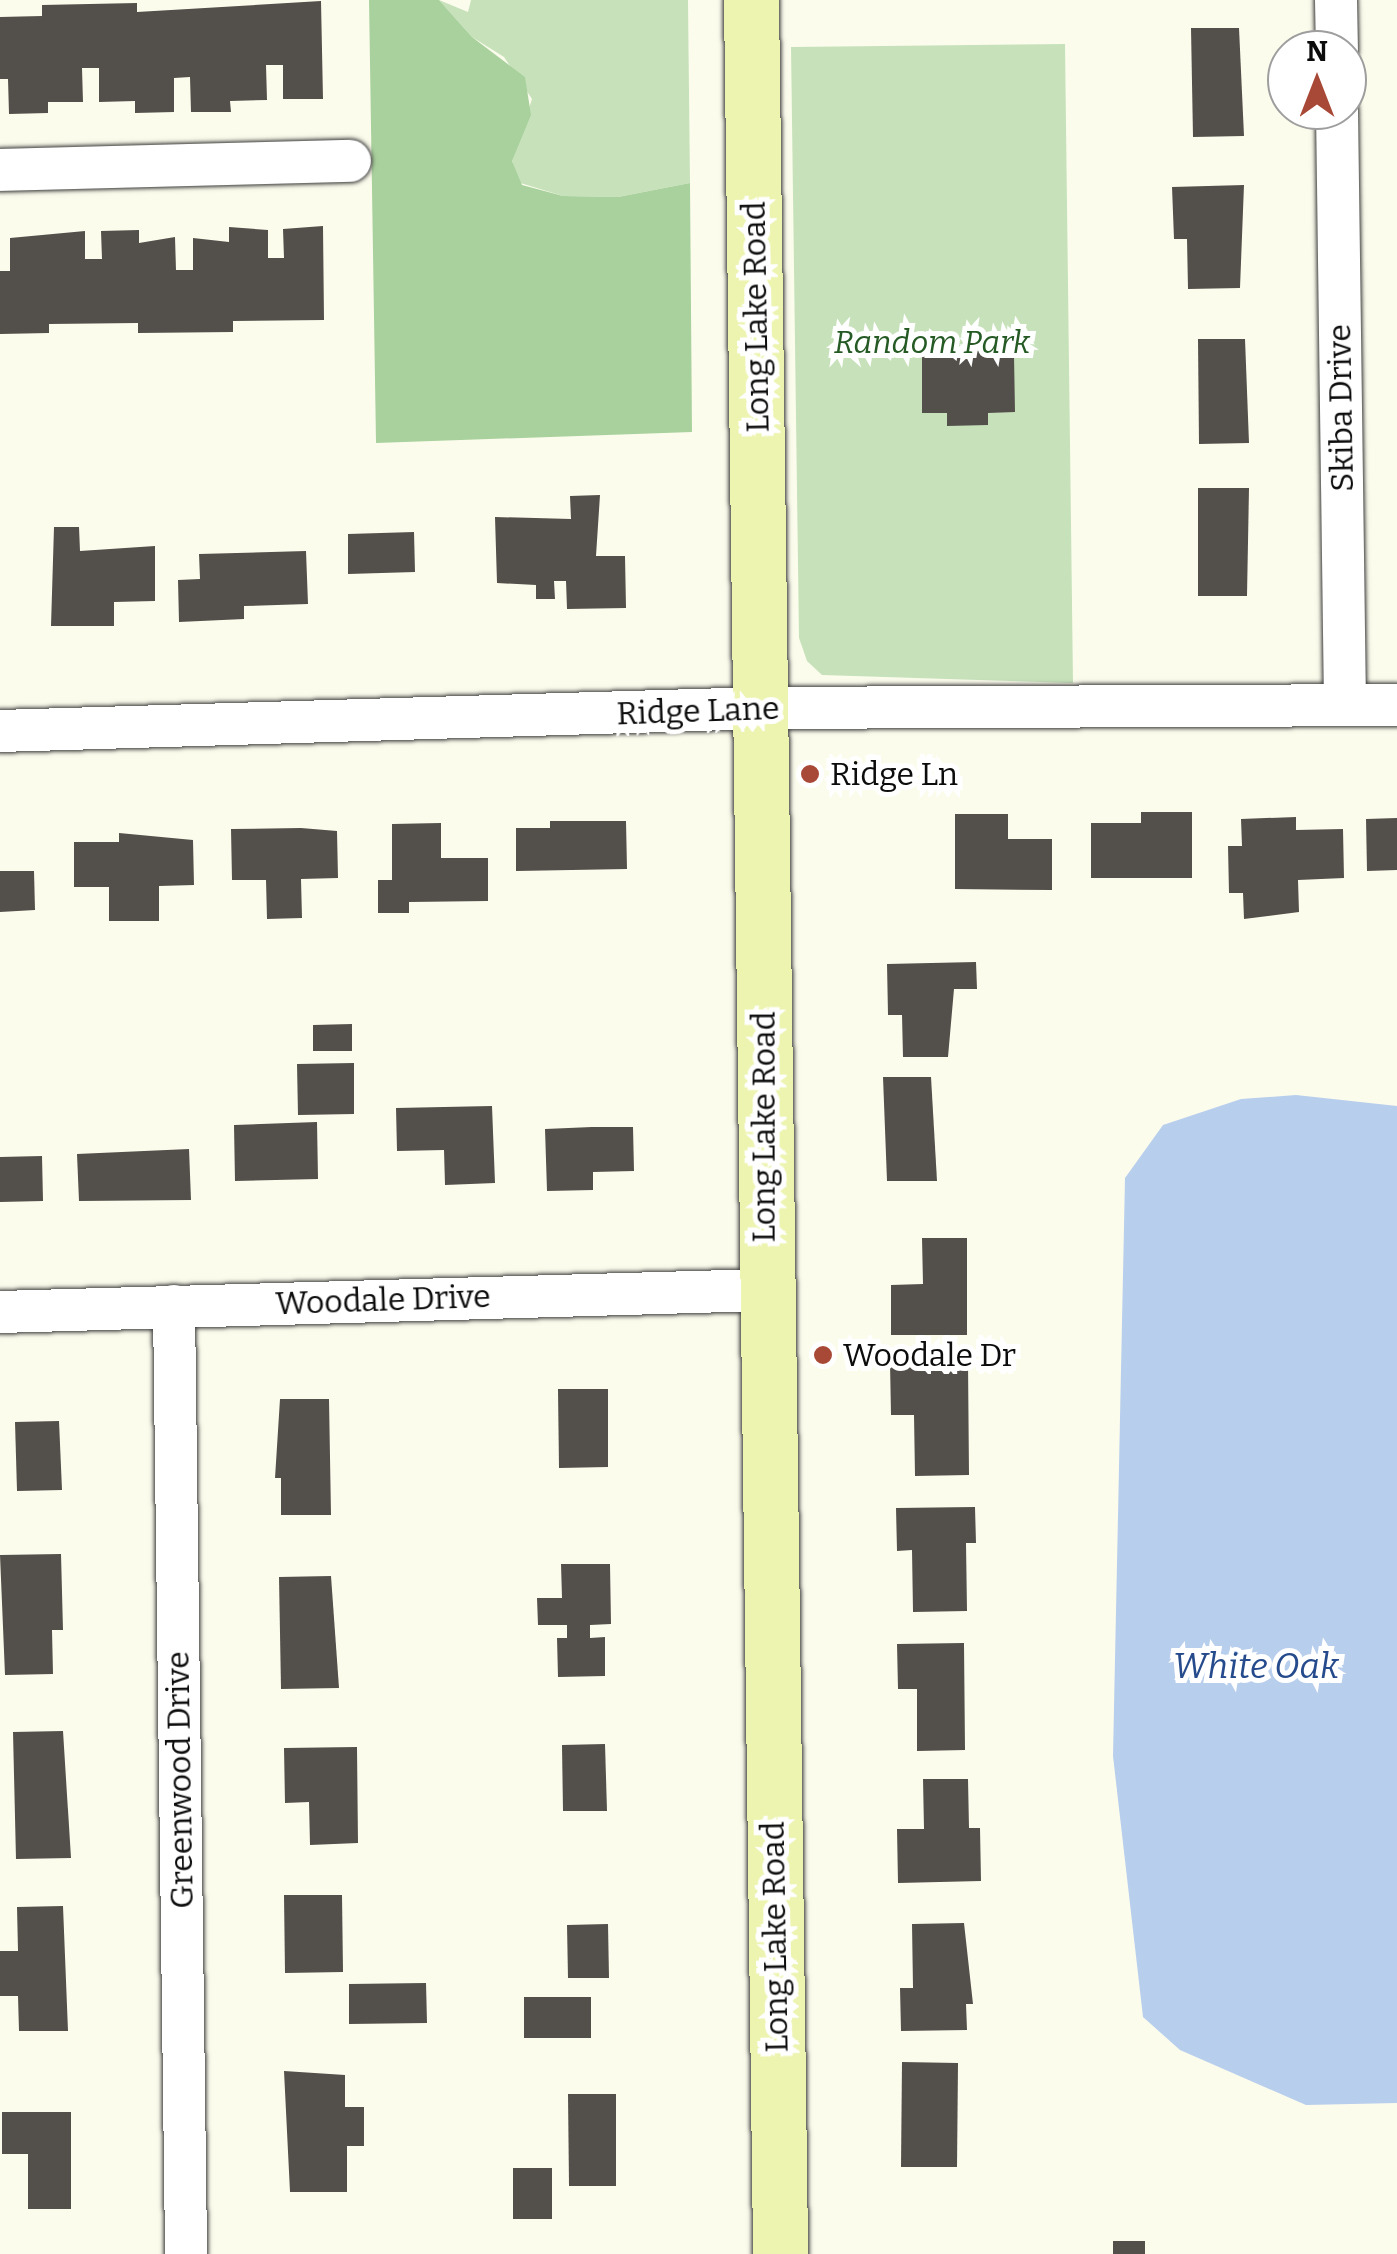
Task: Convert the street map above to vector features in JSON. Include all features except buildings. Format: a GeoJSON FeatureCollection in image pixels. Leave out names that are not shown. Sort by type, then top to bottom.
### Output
{"type":"FeatureCollection","features":[{"type":"Feature","properties":{"kind":"street","name":"Long Lake Road"},"geometry":{"type":"LineString","coordinates":[[751,0],[780,2254]]}},
{"type":"Feature","properties":{"kind":"street"},"geometry":{"type":"LineString","coordinates":[[1336,0],[1336,30]]}},
{"type":"Feature","properties":{"kind":"street","name":"Skiba Drive"},"geometry":{"type":"LineString","coordinates":[[1337,130],[1345,705]]}},
{"type":"Feature","properties":{"kind":"street"},"geometry":{"type":"LineString","coordinates":[[0,170],[350,161]]}},
{"type":"Feature","properties":{"kind":"street","name":"Ridge Lane"},"geometry":{"type":"LineString","coordinates":[[0,731],[762,708],[1397,705]]}},
{"type":"Feature","properties":{"kind":"street","name":"Woodale Drive"},"geometry":{"type":"LineString","coordinates":[[0,1312],[765,1290]]}},
{"type":"Feature","properties":{"kind":"street","name":"Greenwood Drive"},"geometry":{"type":"LineString","coordinates":[[174,1306],[186,2254]]}},
{"type":"Feature","properties":{"kind":"green space"},"geometry":{"type":"Polygon","coordinates":[[[369,0],[439,0],[472,37],[525,77],[531,115],[512,161],[522,185],[563,196],[618,197],[690,183],[692,432],[376,443],[369,0]]]}},
{"type":"Feature","properties":{"kind":"green space"},"geometry":{"type":"Polygon","coordinates":[[[439,0],[468,12],[471,0],[688,0],[690,183],[618,197],[563,196],[517,182],[512,160],[532,99],[504,57],[472,37],[439,0]]]}},
{"type":"Feature","properties":{"kind":"green space","name":"Random Park"},"geometry":{"type":"Polygon","coordinates":[[[1065,44],[1073,683],[822,675],[807,661],[799,638],[791,47],[1065,44]]]}},
{"type":"Feature","properties":{"kind":"water","name":"White Oak"},"geometry":{"type":"Polygon","coordinates":[[[1296,1095],[1397,1106],[1397,2103],[1306,2105],[1180,2050],[1143,2017],[1113,1756],[1125,1178],[1163,1125],[1241,1099],[1296,1095]]]}},
{"type":"Feature","properties":{"kind":"place","name":"Ridge Ln"},"geometry":{"type":"Point","coordinates":[810,774]}},
{"type":"Feature","properties":{"kind":"place","name":"Woodale Dr"},"geometry":{"type":"Point","coordinates":[823,1355]}}]}
